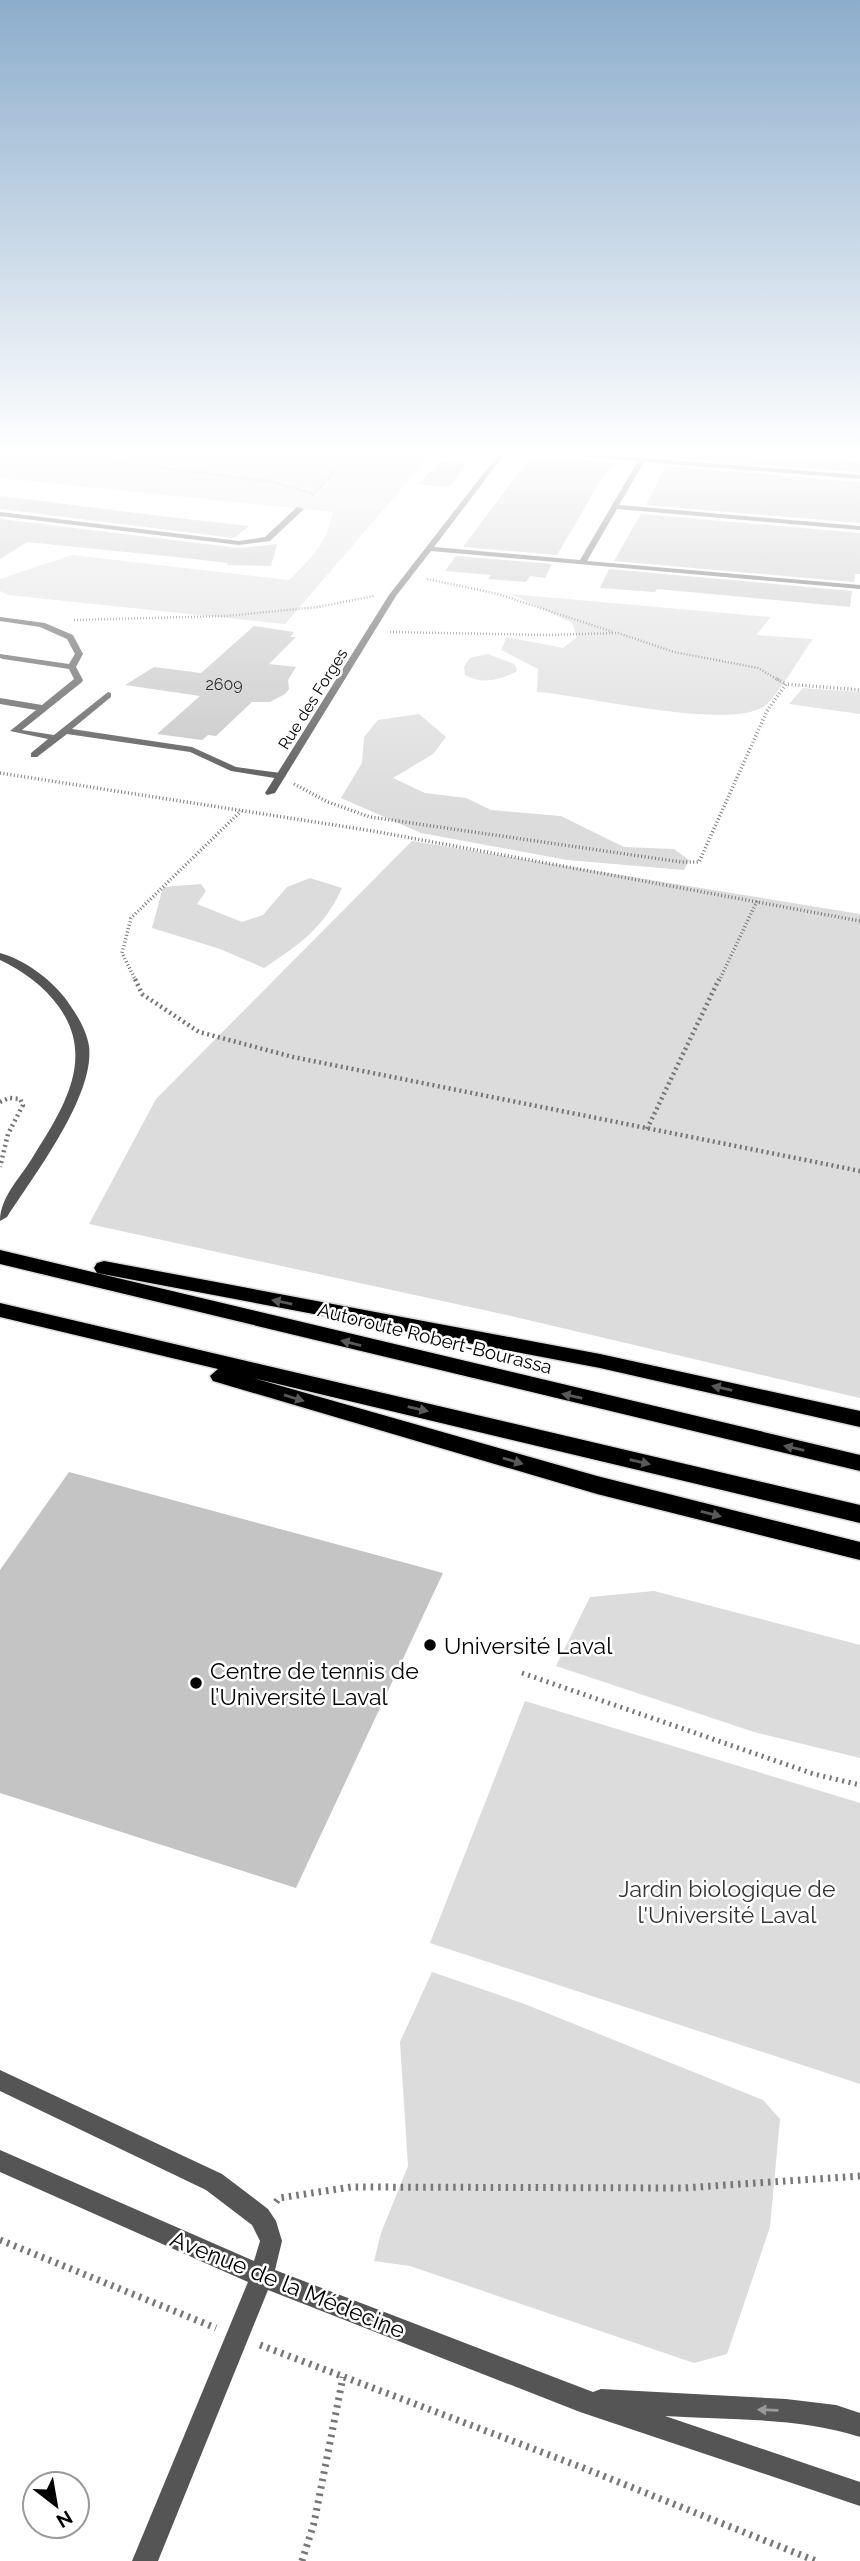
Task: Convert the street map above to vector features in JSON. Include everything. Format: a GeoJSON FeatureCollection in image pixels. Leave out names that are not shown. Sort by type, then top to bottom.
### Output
{"type":"FeatureCollection","features":[{"type":"Feature","properties":{"kind":"highway"},"geometry":{"type":"LineString","coordinates":[[0,1249],[600,1362],[860,1419]]}},
{"type":"Feature","properties":{"kind":"highway","name":"Autoroute Robert-Bourassa"},"geometry":{"type":"LineString","coordinates":[[0,1257],[860,1463]]}},
{"type":"Feature","properties":{"kind":"highway"},"geometry":{"type":"LineString","coordinates":[[0,1310],[860,1514]]}},
{"type":"Feature","properties":{"kind":"highway"},"geometry":{"type":"LineString","coordinates":[[42,1320],[305,1402],[584,1482],[860,1551]]}},
{"type":"Feature","properties":{"kind":"street","name":"Rue des Forges"},"geometry":{"type":"LineString","coordinates":[[270,793],[393,595],[413,571]]}},
{"type":"Feature","properties":{"kind":"street"},"geometry":{"type":"LineString","coordinates":[[684,571],[860,587]]}},
{"type":"Feature","properties":{"kind":"street"},"geometry":{"type":"LineString","coordinates":[[0,619],[42,625],[70,637],[79,654],[72,667]]}},
{"type":"Feature","properties":{"kind":"street"},"geometry":{"type":"LineString","coordinates":[[3,656],[72,667]]}},
{"type":"Feature","properties":{"kind":"street"},"geometry":{"type":"LineString","coordinates":[[56,738],[11,730],[79,680],[72,667]]}},
{"type":"Feature","properties":{"kind":"street"},"geometry":{"type":"LineString","coordinates":[[34,755],[108,695]]}},
{"type":"Feature","properties":{"kind":"street"},"geometry":{"type":"LineString","coordinates":[[0,701],[43,708]]}},
{"type":"Feature","properties":{"kind":"street"},"geometry":{"type":"LineString","coordinates":[[65,731],[192,751],[234,769],[281,776]]}},
{"type":"Feature","properties":{"kind":"street"},"geometry":{"type":"LineString","coordinates":[[0,956],[32,973],[61,999],[80,1032],[83,1052],[78,1086],[0,1217]]}},
{"type":"Feature","properties":{"kind":"street"},"geometry":{"type":"LineString","coordinates":[[0,2080],[215,2182],[260,2217],[268,2229],[271,2241],[262,2276],[145,2561]]}},
{"type":"Feature","properties":{"kind":"street","name":"Avenue de la Médecine"},"geometry":{"type":"LineString","coordinates":[[0,2161],[262,2276],[580,2400],[860,2494]]}},
{"type":"Feature","properties":{"kind":"street","name":"Avenue de la Médecine"},"geometry":{"type":"LineString","coordinates":[[580,2400],[786,2411],[836,2417],[860,2425]]}},
{"type":"Feature","properties":{"kind":"path"},"geometry":{"type":"LineString","coordinates":[[408,577],[456,583],[512,597],[674,652],[758,668],[786,684],[860,690]]}},
{"type":"Feature","properties":{"kind":"path"},"geometry":{"type":"LineString","coordinates":[[42,625],[60,621],[117,618],[226,616],[318,607],[359,597],[393,595]]}},
{"type":"Feature","properties":{"kind":"path"},"geometry":{"type":"LineString","coordinates":[[371,631],[547,635],[618,633]]}},
{"type":"Feature","properties":{"kind":"path"},"geometry":{"type":"LineString","coordinates":[[281,776],[328,802],[370,817],[570,848],[699,862],[762,722],[786,684]]}},
{"type":"Feature","properties":{"kind":"path"},"geometry":{"type":"LineString","coordinates":[[0,773],[373,831],[860,922]]}},
{"type":"Feature","properties":{"kind":"path"},"geometry":{"type":"LineString","coordinates":[[241,811],[131,918],[122,953],[142,994],[199,1032],[293,1057],[860,1171]]}},
{"type":"Feature","properties":{"kind":"path"},"geometry":{"type":"LineString","coordinates":[[647,1129],[757,901]]}},
{"type":"Feature","properties":{"kind":"path"},"geometry":{"type":"LineString","coordinates":[[0,1102],[9,1098],[20,1099],[23,1105],[8,1134],[2,1169]]}},
{"type":"Feature","properties":{"kind":"path"},"geometry":{"type":"LineString","coordinates":[[522,1673],[814,1774],[860,1785]]}},
{"type":"Feature","properties":{"kind":"path"},"geometry":{"type":"LineString","coordinates":[[260,2217],[279,2198],[351,2187],[683,2188],[860,2176]]}},
{"type":"Feature","properties":{"kind":"path"},"geometry":{"type":"LineString","coordinates":[[0,2240],[237,2336],[817,2561]]}},
{"type":"Feature","properties":{"kind":"path"},"geometry":{"type":"LineString","coordinates":[[302,2561],[314,2523],[344,2376]]}},
{"type":"Feature","properties":{"kind":"green space"},"geometry":{"type":"Polygon","coordinates":[[[25,571],[207,571],[289,580],[298,571],[331,571],[285,624],[8,595],[0,591],[0,579],[25,571]]]}},
{"type":"Feature","properties":{"kind":"green space"},"geometry":{"type":"Polygon","coordinates":[[[511,594],[771,617],[756,635],[813,639],[771,700],[749,712],[723,715],[691,714],[621,705],[537,692],[538,669],[501,650],[507,637],[563,648],[577,637],[572,623],[511,594]]]}},
{"type":"Feature","properties":{"kind":"green space"},"geometry":{"type":"Polygon","coordinates":[[[488,654],[514,664],[516,672],[491,680],[478,680],[465,675],[464,667],[470,658],[488,654]]]}},
{"type":"Feature","properties":{"kind":"green space"},"geometry":{"type":"Polygon","coordinates":[[[803,688],[860,692],[860,714],[789,704],[803,688]]]}},
{"type":"Feature","properties":{"kind":"green space"},"geometry":{"type":"Polygon","coordinates":[[[419,714],[446,737],[433,754],[393,778],[425,793],[466,798],[491,810],[561,816],[624,847],[674,849],[689,860],[684,870],[567,860],[421,833],[341,798],[362,763],[364,737],[378,720],[419,714]]]}},
{"type":"Feature","properties":{"kind":"green space"},"geometry":{"type":"Polygon","coordinates":[[[412,841],[860,914],[860,1398],[511,1316],[89,1224],[156,1099],[412,841]]]}},
{"type":"Feature","properties":{"kind":"green space"},"geometry":{"type":"Polygon","coordinates":[[[310,878],[342,888],[319,925],[264,968],[220,949],[152,928],[163,887],[201,884],[206,891],[197,904],[242,922],[263,915],[287,887],[310,878]]]}},
{"type":"Feature","properties":{"kind":"green space"},"geometry":{"type":"Polygon","coordinates":[[[654,1591],[860,1645],[860,1758],[754,1732],[556,1666],[590,1597],[654,1591]]]}},
{"type":"Feature","properties":{"kind":"green space","name":"Jardin biologique de l'Université Laval"},"geometry":{"type":"Polygon","coordinates":[[[525,1701],[860,1803],[860,2084],[430,1943],[525,1701]]]}},
{"type":"Feature","properties":{"kind":"green space"},"geometry":{"type":"Polygon","coordinates":[[[432,1972],[522,2003],[763,2100],[780,2119],[770,2227],[727,2354],[694,2363],[410,2266],[374,2261],[381,2233],[408,2166],[400,2042],[432,1972]]]}},
{"type":"Feature","properties":{"kind":"building"},"geometry":{"type":"Polygon","coordinates":[[[445,571],[549,571],[545,578],[530,576],[526,582],[488,579],[491,575],[445,571]]]}},
{"type":"Feature","properties":{"kind":"building"},"geometry":{"type":"Polygon","coordinates":[[[608,571],[626,571],[852,591],[850,607],[657,589],[655,592],[600,588],[608,571]]]}},
{"type":"Feature","properties":{"kind":"building"},"geometry":{"type":"Polygon","coordinates":[[[723,571],[860,571],[860,574],[855,574],[854,582],[723,571]]]}},
{"type":"Feature","properties":{"kind":"building"},"geometry":{"type":"Polygon","coordinates":[[[254,626],[294,632],[290,637],[296,637],[269,664],[296,667],[288,680],[289,689],[285,694],[270,702],[252,702],[216,736],[208,735],[202,740],[157,734],[200,696],[125,685],[154,667],[201,673],[254,626]]]}},
{"type":"Feature","properties":{"kind":"building","name":"Centre de tennis de l’Université Laval"},"geometry":{"type":"Polygon","coordinates":[[[69,1472],[443,1573],[296,1888],[0,1793],[0,1570],[69,1472]]]}},
{"type":"Feature","properties":{"kind":"place","name":"Université Laval"},"geometry":{"type":"Point","coordinates":[430,1645]}},
{"type":"Feature","properties":{"kind":"place","name":"Centre de tennis de l’Université Laval"},"geometry":{"type":"Point","coordinates":[196,1683]}}]}
